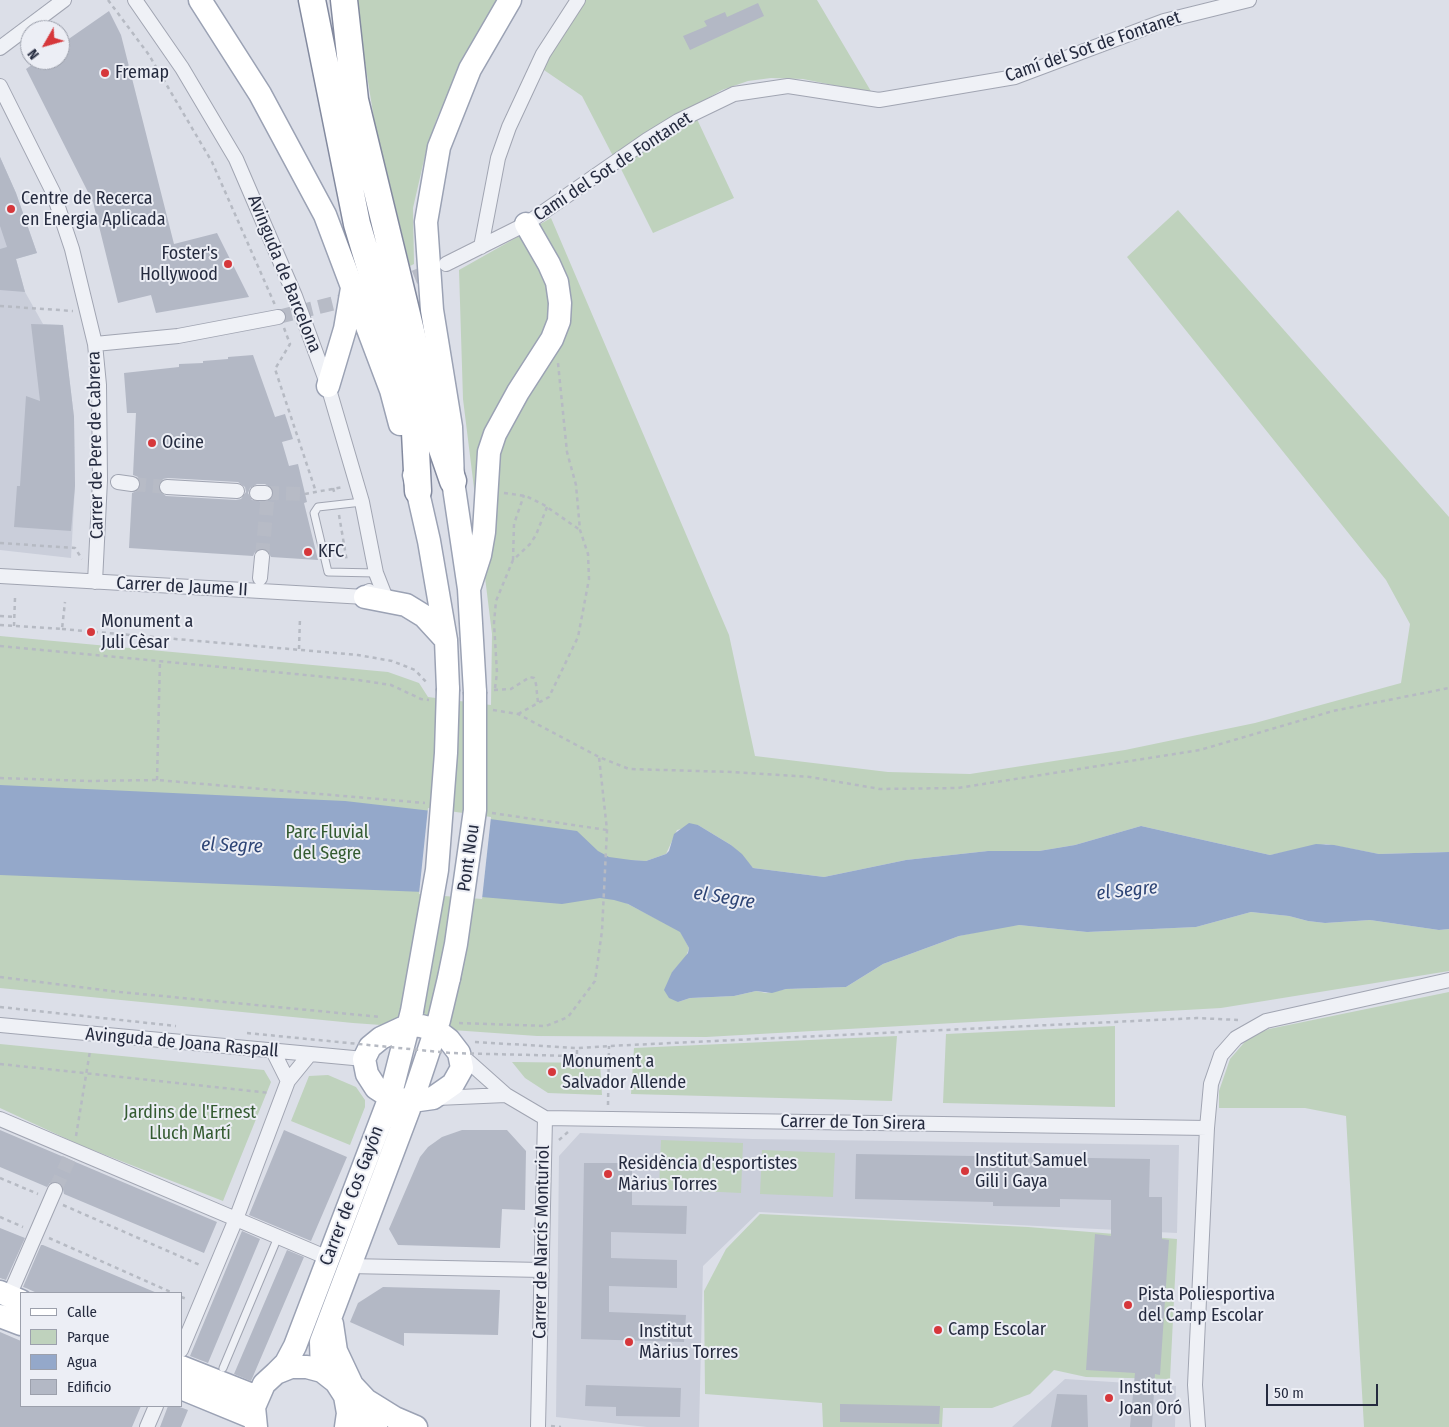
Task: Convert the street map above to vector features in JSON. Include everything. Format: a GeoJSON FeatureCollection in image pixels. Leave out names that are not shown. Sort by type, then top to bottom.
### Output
{"type":"FeatureCollection","features":[{"type":"Feature","properties":{"kind":"highway"},"geometry":{"type":"LineString","coordinates":[[312,0],[357,224],[390,334],[415,432],[418,491]]}},
{"type":"Feature","properties":{"kind":"highway"},"geometry":{"type":"LineString","coordinates":[[344,0],[355,100],[434,426],[453,482]]}},
{"type":"Feature","properties":{"kind":"main road","name":"Pont Nou"},"geometry":{"type":"LineString","coordinates":[[200,0],[226,38],[280,130],[325,215],[391,390],[418,491],[446,640],[436,692],[446,753],[437,870],[410,1019]]}},
{"type":"Feature","properties":{"kind":"main road","name":"Pont Nou"},"geometry":{"type":"LineString","coordinates":[[438,1024],[456,944],[475,810],[487,697],[468,589],[453,482],[451,426],[432,310],[426,222],[439,147],[470,69],[510,0]]}},
{"type":"Feature","properties":{"kind":"main road"},"geometry":{"type":"LineString","coordinates":[[468,589],[480,555],[484,532],[489,452],[495,434],[518,392],[552,339],[558,321],[560,303],[557,282],[550,264],[526,224]]}},
{"type":"Feature","properties":{"kind":"main road"},"geometry":{"type":"LineString","coordinates":[[328,386],[345,329],[352,284]]}},
{"type":"Feature","properties":{"kind":"main road"},"geometry":{"type":"LineString","coordinates":[[365,597],[406,605],[424,616],[446,640]]}},
{"type":"Feature","properties":{"kind":"main road"},"geometry":{"type":"LineString","coordinates":[[410,1019],[421,1026],[438,1024],[449,1040],[466,1047],[462,1068],[453,1084],[422,1099],[390,1097],[376,1088],[367,1074],[364,1059],[370,1047],[410,1019]]}},
{"type":"Feature","properties":{"kind":"main road","name":"Carrer de Cos Gayón"},"geometry":{"type":"LineString","coordinates":[[322,1371],[321,1342],[331,1310],[338,1262],[390,1097],[410,1019]]}},
{"type":"Feature","properties":{"kind":"main road","name":"Carrer de Cos Gayón"},"geometry":{"type":"LineString","coordinates":[[255,1414],[264,1384],[286,1363],[422,1099],[438,1024]]}},
{"type":"Feature","properties":{"kind":"main road"},"geometry":{"type":"LineString","coordinates":[[8,1301],[20,1322]]}},
{"type":"Feature","properties":{"kind":"main road"},"geometry":{"type":"LineString","coordinates":[[331,1310],[336,1351],[352,1385],[366,1400],[395,1418],[416,1427]]}},
{"type":"Feature","properties":{"kind":"main road"},"geometry":{"type":"LineString","coordinates":[[276,1374],[291,1368],[306,1367],[322,1371],[336,1382],[345,1396],[347,1420],[376,1427]]}},
{"type":"Feature","properties":{"kind":"main road"},"geometry":{"type":"LineString","coordinates":[[182,1368],[255,1414]]}},
{"type":"Feature","properties":{"kind":"main road"},"geometry":{"type":"LineString","coordinates":[[182,1388],[255,1414]]}},
{"type":"Feature","properties":{"kind":"street"},"geometry":{"type":"LineString","coordinates":[[0,38],[50,0]]}},
{"type":"Feature","properties":{"kind":"street"},"geometry":{"type":"LineString","coordinates":[[0,48],[64,0]]}},
{"type":"Feature","properties":{"kind":"street"},"geometry":{"type":"LineString","coordinates":[[48,20],[74,0]]}},
{"type":"Feature","properties":{"kind":"street","name":"Avinguda de Barcelona"},"geometry":{"type":"LineString","coordinates":[[135,0],[182,68],[236,160],[296,296],[328,386],[362,502],[376,573],[387,601]]}},
{"type":"Feature","properties":{"kind":"street"},"geometry":{"type":"LineString","coordinates":[[481,247],[498,158],[508,127],[543,54],[578,0]]}},
{"type":"Feature","properties":{"kind":"street","name":"Camí del Sot de Fontanet"},"geometry":{"type":"LineString","coordinates":[[446,264],[526,224],[647,140],[678,121],[734,94],[788,86],[879,100],[1015,77],[1164,21],[1249,0]]}},
{"type":"Feature","properties":{"kind":"street"},"geometry":{"type":"LineString","coordinates":[[0,57],[20,42]]}},
{"type":"Feature","properties":{"kind":"street","name":"Carrer de Pere de Cabrera"},"geometry":{"type":"LineString","coordinates":[[0,86],[53,192],[72,249],[96,344],[99,385],[100,480],[95,582]]}},
{"type":"Feature","properties":{"kind":"street"},"geometry":{"type":"LineString","coordinates":[[96,344],[178,336],[279,316]]}},
{"type":"Feature","properties":{"kind":"street"},"geometry":{"type":"LineString","coordinates":[[167,487],[237,491]]}},
{"type":"Feature","properties":{"kind":"street"},"geometry":{"type":"LineString","coordinates":[[260,578],[262,557]]}},
{"type":"Feature","properties":{"kind":"street"},"geometry":{"type":"LineString","coordinates":[[365,597],[371,588],[376,573]]}},
{"type":"Feature","properties":{"kind":"street","name":"Carrer de Jaume II"},"geometry":{"type":"LineString","coordinates":[[0,576],[365,597]]}},
{"type":"Feature","properties":{"kind":"street"},"geometry":{"type":"LineString","coordinates":[[1198,1427],[1195,1385],[1207,1128],[1211,1084],[1221,1055],[1236,1038],[1266,1021],[1449,980]]}},
{"type":"Feature","properties":{"kind":"street","name":"Avinguda de Joana Raspall"},"geometry":{"type":"LineString","coordinates":[[0,1025],[364,1059]]}},
{"type":"Feature","properties":{"kind":"street","name":"Carrer de Ton Sirera"},"geometry":{"type":"LineString","coordinates":[[466,1047],[506,1095],[545,1118],[1207,1128]]}},
{"type":"Feature","properties":{"kind":"street"},"geometry":{"type":"LineString","coordinates":[[273,1051],[288,1081]]}},
{"type":"Feature","properties":{"kind":"street"},"geometry":{"type":"LineString","coordinates":[[182,1348],[236,1219],[288,1081],[310,1054]]}},
{"type":"Feature","properties":{"kind":"street"},"geometry":{"type":"LineString","coordinates":[[422,1099],[506,1095]]}},
{"type":"Feature","properties":{"kind":"street","name":"Carrer de Narcís Monturiol"},"geometry":{"type":"LineString","coordinates":[[538,1427],[542,1372],[545,1118]]}},
{"type":"Feature","properties":{"kind":"street"},"geometry":{"type":"LineString","coordinates":[[0,1119],[71,1154],[236,1219],[338,1262],[542,1270]]}},
{"type":"Feature","properties":{"kind":"street"},"geometry":{"type":"LineString","coordinates":[[8,1301],[53,1195]]}},
{"type":"Feature","properties":{"kind":"street"},"geometry":{"type":"LineString","coordinates":[[147,1427],[156,1407]]}},
{"type":"Feature","properties":{"kind":"lane"},"geometry":{"type":"LineString","coordinates":[[362,502],[318,507],[314,513],[327,570],[330,574],[376,573]]}},
{"type":"Feature","properties":{"kind":"lane"},"geometry":{"type":"LineString","coordinates":[[223,1368],[278,1236]]}},
{"type":"Feature","properties":{"kind":"path"},"geometry":{"type":"LineString","coordinates":[[108,0],[149,55],[212,162],[279,316],[290,344],[276,369],[316,492]]}},
{"type":"Feature","properties":{"kind":"path"},"geometry":{"type":"LineString","coordinates":[[0,306],[88,312]]}},
{"type":"Feature","properties":{"kind":"path"},"geometry":{"type":"LineString","coordinates":[[518,714],[549,697],[578,638],[589,579],[588,554],[580,530],[576,485],[567,452],[558,356],[552,339]]}},
{"type":"Feature","properties":{"kind":"path"},"geometry":{"type":"LineString","coordinates":[[305,494],[347,486]]}},
{"type":"Feature","properties":{"kind":"path"},"geometry":{"type":"LineString","coordinates":[[333,488],[347,557],[342,574]]}},
{"type":"Feature","properties":{"kind":"path"},"geometry":{"type":"LineString","coordinates":[[485,493],[510,492],[524,495],[547,507],[580,530]]}},
{"type":"Feature","properties":{"kind":"path"},"geometry":{"type":"LineString","coordinates":[[487,697],[497,673],[494,623],[496,601],[513,560],[514,524],[524,495]]}},
{"type":"Feature","properties":{"kind":"path"},"geometry":{"type":"LineString","coordinates":[[513,560],[530,544],[536,535],[547,507]]}},
{"type":"Feature","properties":{"kind":"path"},"geometry":{"type":"LineString","coordinates":[[0,543],[75,548],[95,582]]}},
{"type":"Feature","properties":{"kind":"path"},"geometry":{"type":"LineString","coordinates":[[14,626],[15,598]]}},
{"type":"Feature","properties":{"kind":"path"},"geometry":{"type":"LineString","coordinates":[[62,629],[65,602]]}},
{"type":"Feature","properties":{"kind":"path"},"geometry":{"type":"LineString","coordinates":[[0,616],[14,617]]}},
{"type":"Feature","properties":{"kind":"path"},"geometry":{"type":"LineString","coordinates":[[299,649],[300,618]]}},
{"type":"Feature","properties":{"kind":"path"},"geometry":{"type":"LineString","coordinates":[[0,625],[299,649],[392,661],[415,670],[427,680],[436,692],[420,699],[391,685],[358,680],[0,646]]}},
{"type":"Feature","properties":{"kind":"path"},"geometry":{"type":"LineString","coordinates":[[157,780],[160,660]]}},
{"type":"Feature","properties":{"kind":"path"},"geometry":{"type":"LineString","coordinates":[[487,697],[512,689],[530,677],[534,678],[538,703]]}},
{"type":"Feature","properties":{"kind":"path"},"geometry":{"type":"LineString","coordinates":[[487,697],[599,757],[629,769],[732,772],[810,777],[880,789],[958,788],[1200,750],[1333,711],[1449,688]]}},
{"type":"Feature","properties":{"kind":"path"},"geometry":{"type":"LineString","coordinates":[[438,1024],[546,1026],[568,1017],[595,982],[602,931],[607,830],[599,757]]}},
{"type":"Feature","properties":{"kind":"path"},"geometry":{"type":"LineString","coordinates":[[0,778],[88,781],[157,780],[434,804]]}},
{"type":"Feature","properties":{"kind":"path"},"geometry":{"type":"LineString","coordinates":[[482,811],[607,830]]}},
{"type":"Feature","properties":{"kind":"path"},"geometry":{"type":"LineString","coordinates":[[0,977],[120,992],[410,1019]]}},
{"type":"Feature","properties":{"kind":"path"},"geometry":{"type":"LineString","coordinates":[[0,1007],[178,1026]]}},
{"type":"Feature","properties":{"kind":"path"},"geometry":{"type":"LineString","coordinates":[[466,1047],[577,1048],[1197,1018],[1266,1021]]}},
{"type":"Feature","properties":{"kind":"path"},"geometry":{"type":"LineString","coordinates":[[238,1032],[450,1053],[577,1057],[577,1048]]}},
{"type":"Feature","properties":{"kind":"path"},"geometry":{"type":"LineString","coordinates":[[608,1107],[609,1046]]}},
{"type":"Feature","properties":{"kind":"path"},"geometry":{"type":"LineString","coordinates":[[77,1136],[90,1051]]}},
{"type":"Feature","properties":{"kind":"path"},"geometry":{"type":"LineString","coordinates":[[0,1064],[271,1093]]}},
{"type":"Feature","properties":{"kind":"path"},"geometry":{"type":"LineString","coordinates":[[0,1178],[53,1195],[214,1272]]}},
{"type":"Feature","properties":{"kind":"path"},"geometry":{"type":"LineString","coordinates":[[0,1217],[171,1292]]}},
{"type":"Feature","properties":{"kind":"shaded area"},"geometry":{"type":"Polygon","coordinates":[[[0,157],[16,193],[37,253],[16,259],[25,292],[43,324],[63,325],[74,417],[75,486],[71,558],[0,550],[0,157]]]}},
{"type":"Feature","properties":{"kind":"shaded area"},"geometry":{"type":"Polygon","coordinates":[[[580,1133],[753,1139],[1179,1145],[1177,1233],[759,1212],[703,1266],[699,1427],[647,1427],[556,1417],[559,1156],[580,1133]]]}},
{"type":"Feature","properties":{"kind":"shaded area","name":"Institut Joan Oró"},"geometry":{"type":"Polygon","coordinates":[[[1065,1379],[1176,1386],[1175,1427],[1012,1427],[1065,1379]]]}},
{"type":"Feature","properties":{"kind":"green space"},"geometry":{"type":"Polygon","coordinates":[[[355,0],[501,0],[459,71],[437,118],[427,147],[413,208],[414,264],[410,266],[374,119],[355,0]]]}},
{"type":"Feature","properties":{"kind":"green space"},"geometry":{"type":"Polygon","coordinates":[[[583,0],[817,0],[872,93],[803,79],[771,78],[748,81],[722,90],[614,158],[582,96],[541,68],[583,0]]]}},
{"type":"Feature","properties":{"kind":"green space"},"geometry":{"type":"Polygon","coordinates":[[[696,117],[734,198],[653,233],[620,167],[696,117]]]}},
{"type":"Feature","properties":{"kind":"green space","name":"Parc Fluvial del Segre"},"geometry":{"type":"Polygon","coordinates":[[[1178,210],[1449,517],[1449,852],[1379,854],[1326,844],[1270,855],[1141,826],[1075,845],[1039,851],[988,851],[906,860],[824,877],[753,868],[731,845],[698,825],[677,830],[666,854],[646,861],[624,860],[626,903],[680,931],[689,948],[686,957],[672,972],[678,1002],[690,998],[734,996],[756,991],[766,993],[786,989],[846,987],[883,964],[959,936],[1005,926],[1019,925],[1087,932],[1196,927],[1251,912],[1289,916],[1325,923],[1370,920],[1439,930],[1449,929],[1449,971],[1221,1008],[706,1037],[537,1036],[353,1023],[0,988],[0,636],[388,672],[419,683],[428,697],[491,705],[492,634],[463,399],[459,270],[551,218],[729,635],[755,756],[888,772],[970,774],[1125,750],[1255,723],[1401,683],[1410,624],[1386,580],[1127,257],[1178,210]]]}},
{"type":"Feature","properties":{"kind":"green space"},"geometry":{"type":"Polygon","coordinates":[[[1449,992],[1449,1427],[1364,1427],[1346,1116],[1305,1108],[1219,1108],[1219,1091],[1230,1059],[1249,1037],[1269,1029],[1449,992]]]}},
{"type":"Feature","properties":{"kind":"green space"},"geometry":{"type":"Polygon","coordinates":[[[1115,1026],[1115,1107],[943,1103],[946,1034],[1115,1026]]]}},
{"type":"Feature","properties":{"kind":"green space"},"geometry":{"type":"Polygon","coordinates":[[[897,1036],[892,1101],[631,1094],[634,1048],[897,1036]]]}},
{"type":"Feature","properties":{"kind":"green space","name":"Jardins de l'Ernest Lluch Martí"},"geometry":{"type":"Polygon","coordinates":[[[0,1044],[264,1070],[271,1082],[223,1201],[80,1145],[0,1108],[0,1044]]]}},
{"type":"Feature","properties":{"kind":"green space"},"geometry":{"type":"Polygon","coordinates":[[[512,1062],[600,1063],[602,1095],[548,1093],[525,1078],[512,1062]]]}},
{"type":"Feature","properties":{"kind":"green space"},"geometry":{"type":"Polygon","coordinates":[[[328,1075],[356,1087],[365,1100],[365,1107],[350,1145],[291,1121],[309,1076],[328,1075]]]}},
{"type":"Feature","properties":{"kind":"green space"},"geometry":{"type":"Polygon","coordinates":[[[661,1140],[743,1143],[741,1193],[659,1189],[661,1140]]]}},
{"type":"Feature","properties":{"kind":"green space"},"geometry":{"type":"Polygon","coordinates":[[[762,1150],[835,1153],[833,1197],[760,1194],[762,1150]]]}},
{"type":"Feature","properties":{"kind":"green space","name":"Camp Escolar"},"geometry":{"type":"Polygon","coordinates":[[[760,1214],[1028,1227],[1177,1239],[1170,1379],[1086,1377],[1054,1370],[1030,1394],[992,1408],[943,1408],[942,1427],[823,1427],[822,1403],[705,1394],[704,1291],[726,1249],[760,1214]]]}},
{"type":"Feature","properties":{"kind":"water","name":"el Segre"},"geometry":{"type":"Polygon","coordinates":[[[0,785],[345,801],[432,811],[577,831],[598,851],[609,857],[646,861],[666,854],[669,851],[674,834],[689,823],[698,825],[731,845],[742,854],[753,868],[824,877],[906,860],[988,851],[1039,851],[1075,845],[1141,826],[1270,855],[1316,844],[1334,845],[1379,854],[1449,852],[1449,929],[1439,930],[1370,920],[1325,923],[1289,916],[1251,912],[1196,927],[1087,932],[1019,925],[959,936],[883,964],[846,987],[786,989],[772,993],[756,991],[734,996],[690,998],[678,1002],[669,998],[664,990],[672,972],[688,953],[689,948],[680,932],[628,904],[614,900],[600,898],[562,904],[424,892],[0,875],[0,785]]]}},
{"type":"Feature","properties":{"kind":"pier"},"geometry":{"type":"Polygon","coordinates":[[[428,808],[491,817],[482,899],[419,894],[428,808]]]}},
{"type":"Feature","properties":{"kind":"building"},"geometry":{"type":"Polygon","coordinates":[[[758,3],[764,16],[690,50],[683,36],[707,26],[704,21],[725,12],[727,17],[758,3]]]}},
{"type":"Feature","properties":{"kind":"building"},"geometry":{"type":"Polygon","coordinates":[[[109,11],[121,35],[174,244],[217,233],[249,297],[156,313],[151,295],[118,303],[93,202],[27,70],[70,70],[70,38],[109,11]]]}},
{"type":"Feature","properties":{"kind":"building","name":"Centre de Recerca en Energia Aplicada"},"geometry":{"type":"Polygon","coordinates":[[[0,157],[16,193],[37,253],[16,259],[25,292],[0,290],[0,249],[7,247],[0,226],[0,157]]]}},
{"type":"Feature","properties":{"kind":"building"},"geometry":{"type":"Polygon","coordinates":[[[31,324],[63,325],[74,417],[75,486],[71,531],[14,527],[17,486],[20,486],[26,396],[40,401],[31,324]]]}},
{"type":"Feature","properties":{"kind":"building"},"geometry":{"type":"Polygon","coordinates":[[[253,355],[275,417],[285,414],[293,439],[282,442],[289,466],[298,464],[307,502],[304,503],[318,560],[271,557],[267,550],[262,548],[255,552],[253,556],[129,548],[132,493],[139,490],[141,485],[138,477],[133,475],[136,413],[127,413],[124,373],[179,367],[179,364],[203,363],[203,361],[228,359],[228,357],[253,355]],[[163,479],[158,486],[159,491],[166,496],[236,500],[241,499],[246,492],[245,487],[238,482],[163,479]],[[257,484],[250,488],[248,493],[252,500],[265,502],[272,498],[273,489],[265,484],[257,484]]]}},
{"type":"Feature","properties":{"kind":"building"},"geometry":{"type":"Polygon","coordinates":[[[0,1130],[217,1222],[204,1253],[64,1194],[62,1185],[58,1182],[50,1183],[47,1187],[0,1167],[0,1130]]]}},
{"type":"Feature","properties":{"kind":"building"},"geometry":{"type":"Polygon","coordinates":[[[284,1130],[347,1157],[311,1241],[249,1215],[284,1130]]]}},
{"type":"Feature","properties":{"kind":"building"},"geometry":{"type":"Polygon","coordinates":[[[462,1130],[507,1130],[526,1151],[525,1210],[502,1209],[500,1248],[398,1245],[389,1229],[420,1157],[428,1147],[442,1137],[462,1130]]]}},
{"type":"Feature","properties":{"kind":"building"},"geometry":{"type":"Polygon","coordinates":[[[856,1154],[1150,1159],[1149,1197],[1162,1197],[1162,1239],[1169,1240],[1160,1375],[1155,1374],[1152,1427],[1130,1427],[1135,1373],[1086,1370],[1095,1234],[1111,1236],[1111,1200],[1060,1199],[1060,1207],[993,1206],[993,1202],[855,1199],[856,1154]]]}},
{"type":"Feature","properties":{"kind":"building"},"geometry":{"type":"Polygon","coordinates":[[[584,1163],[632,1163],[632,1205],[687,1206],[686,1234],[611,1232],[611,1258],[677,1260],[677,1288],[609,1286],[609,1312],[686,1315],[684,1342],[581,1339],[584,1163]]]}},
{"type":"Feature","properties":{"kind":"building"},"geometry":{"type":"Polygon","coordinates":[[[0,1228],[25,1238],[6,1280],[0,1278],[0,1228]]]}},
{"type":"Feature","properties":{"kind":"building"},"geometry":{"type":"Polygon","coordinates":[[[242,1231],[260,1239],[208,1363],[190,1356],[242,1231]]]}},
{"type":"Feature","properties":{"kind":"building"},"geometry":{"type":"Polygon","coordinates":[[[41,1245],[43,1245],[155,1292],[35,1292],[23,1287],[41,1245]]]}},
{"type":"Feature","properties":{"kind":"building"},"geometry":{"type":"Polygon","coordinates":[[[287,1250],[304,1257],[251,1381],[234,1374],[287,1250]]]}},
{"type":"Feature","properties":{"kind":"building"},"geometry":{"type":"Polygon","coordinates":[[[383,1287],[500,1290],[498,1335],[404,1333],[404,1346],[350,1322],[358,1303],[383,1287]]]}},
{"type":"Feature","properties":{"kind":"building"},"geometry":{"type":"Polygon","coordinates":[[[0,1332],[20,1341],[20,1407],[141,1407],[132,1427],[0,1427],[0,1332]]]}},
{"type":"Feature","properties":{"kind":"building"},"geometry":{"type":"Polygon","coordinates":[[[586,1385],[681,1388],[680,1417],[616,1416],[616,1407],[585,1406],[586,1385]]]}},
{"type":"Feature","properties":{"kind":"building"},"geometry":{"type":"Polygon","coordinates":[[[1057,1394],[1087,1395],[1088,1427],[1051,1427],[1057,1394]]]}},
{"type":"Feature","properties":{"kind":"building"},"geometry":{"type":"Polygon","coordinates":[[[840,1404],[940,1406],[939,1424],[840,1422],[840,1404]]]}},
{"type":"Feature","properties":{"kind":"building"},"geometry":{"type":"Polygon","coordinates":[[[168,1407],[180,1407],[188,1410],[181,1427],[160,1427],[168,1407]]]}},
{"type":"Feature","properties":{"kind":"tunnel"},"geometry":{"type":"LineString","coordinates":[[395,285],[435,269]]}},
{"type":"Feature","properties":{"kind":"tunnel"},"geometry":{"type":"LineString","coordinates":[[278,317],[355,298]]}},
{"type":"Feature","properties":{"kind":"tunnel"},"geometry":{"type":"LineString","coordinates":[[132,484],[167,487]]}},
{"type":"Feature","properties":{"kind":"tunnel"},"geometry":{"type":"LineString","coordinates":[[265,493],[305,494]]}},
{"type":"Feature","properties":{"kind":"tunnel"},"geometry":{"type":"LineString","coordinates":[[262,557],[268,493]]}},
{"type":"Feature","properties":{"kind":"tunnel"},"geometry":{"type":"LineString","coordinates":[[55,1190],[69,1159]]}},
{"type":"Feature","properties":{"kind":"place","name":"Fremap"},"geometry":{"type":"Point","coordinates":[105,73]}},
{"type":"Feature","properties":{"kind":"place","name":"Centre de Recerca en Energia Aplicada"},"geometry":{"type":"Point","coordinates":[11,209]}},
{"type":"Feature","properties":{"kind":"place","name":"Foster's Hollywood"},"geometry":{"type":"Point","coordinates":[228,264]}},
{"type":"Feature","properties":{"kind":"place","name":"Ocine"},"geometry":{"type":"Point","coordinates":[152,443]}},
{"type":"Feature","properties":{"kind":"place","name":"KFC"},"geometry":{"type":"Point","coordinates":[308,552]}},
{"type":"Feature","properties":{"kind":"place","name":"Monument a Juli Cèsar"},"geometry":{"type":"Point","coordinates":[91,632]}},
{"type":"Feature","properties":{"kind":"place","name":"Monument a Salvador Allende"},"geometry":{"type":"Point","coordinates":[552,1072]}},
{"type":"Feature","properties":{"kind":"place","name":"Institut Samuel Gili i Gaya"},"geometry":{"type":"Point","coordinates":[965,1171]}},
{"type":"Feature","properties":{"kind":"place","name":"Residència d'esportistes Màrius Torres"},"geometry":{"type":"Point","coordinates":[608,1174]}},
{"type":"Feature","properties":{"kind":"place","name":"Pista Poliesportiva del Camp Escolar"},"geometry":{"type":"Point","coordinates":[1128,1305]}},
{"type":"Feature","properties":{"kind":"place","name":"Camp Escolar"},"geometry":{"type":"Point","coordinates":[938,1330]}},
{"type":"Feature","properties":{"kind":"place","name":"Institut Màrius Torres"},"geometry":{"type":"Point","coordinates":[629,1342]}},
{"type":"Feature","properties":{"kind":"place","name":"Institut Joan Oró"},"geometry":{"type":"Point","coordinates":[1109,1398]}}]}
